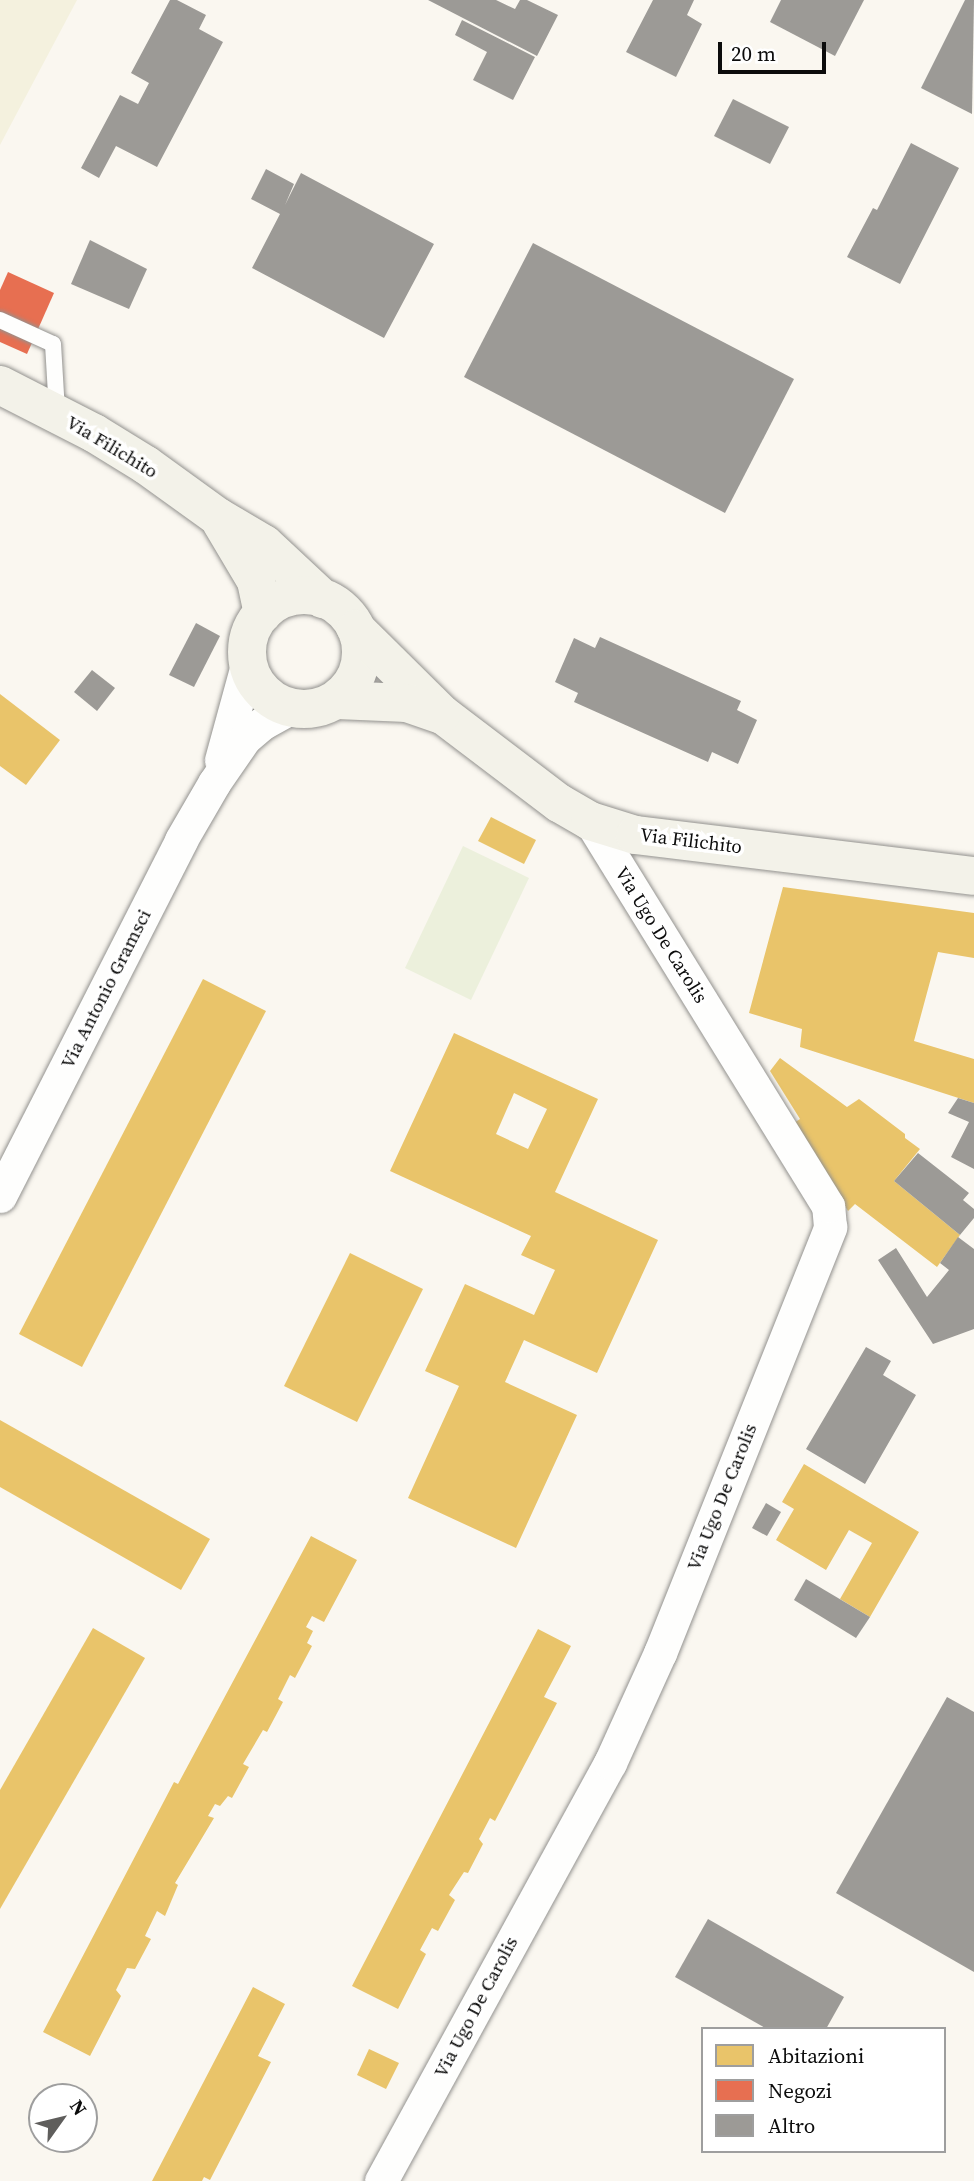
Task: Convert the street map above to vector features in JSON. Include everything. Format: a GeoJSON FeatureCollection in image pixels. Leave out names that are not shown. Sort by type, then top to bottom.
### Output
{"type":"FeatureCollection","features":[{"type":"Feature","properties":{"kind":"street","name":"Via Filichito"},"geometry":{"type":"LineString","coordinates":[[0,385],[146,465],[218,517],[264,544],[323,599]]}},
{"type":"Feature","properties":{"kind":"street","name":"Via Filichito"},"geometry":{"type":"LineString","coordinates":[[218,517],[256,581],[263,613]]}},
{"type":"Feature","properties":{"kind":"street"},"geometry":{"type":"LineString","coordinates":[[304,595],[323,599],[345,612],[356,629],[361,648],[359,668],[351,685],[337,700],[309,709],[290,708],[263,692],[252,675],[248,661],[249,636],[263,613],[284,598],[304,595]]}},
{"type":"Feature","properties":{"kind":"street","name":"Via Filichito"},"geometry":{"type":"LineString","coordinates":[[356,629],[443,715],[559,803],[590,821],[635,835],[974,876]]}},
{"type":"Feature","properties":{"kind":"street","name":"Via Antonio Gramsci"},"geometry":{"type":"LineString","coordinates":[[214,783],[248,661]]}},
{"type":"Feature","properties":{"kind":"street","name":"Via Filichito"},"geometry":{"type":"LineString","coordinates":[[337,700],[407,703],[443,715]]}},
{"type":"Feature","properties":{"kind":"street","name":"Via Antonio Gramsci"},"geometry":{"type":"LineString","coordinates":[[0,1196],[181,840],[214,783],[245,738],[263,723],[290,708]]}},
{"type":"Feature","properties":{"kind":"street","name":"Via Ugo De Carolis"},"geometry":{"type":"LineString","coordinates":[[381,2181],[610,1763],[660,1653],[830,1227],[828,1206],[590,821]]}},
{"type":"Feature","properties":{"kind":"lane"},"geometry":{"type":"LineString","coordinates":[[0,320],[53,344],[58,415]]}},
{"type":"Feature","properties":{"kind":"shaded area"},"geometry":{"type":"Polygon","coordinates":[[[0,0],[77,0],[0,145],[0,0]]]}},
{"type":"Feature","properties":{"kind":"green space"},"geometry":{"type":"Polygon","coordinates":[[[463,846],[529,878],[471,1000],[405,968],[463,846]]]}},
{"type":"Feature","properties":{"kind":"building: Abitazioni"},"geometry":{"type":"Polygon","coordinates":[[[0,694],[60,740],[26,785],[0,766],[0,694]]]}},
{"type":"Feature","properties":{"kind":"building: Abitazioni"},"geometry":{"type":"Polygon","coordinates":[[[491,817],[536,840],[524,864],[478,841],[491,817]]]}},
{"type":"Feature","properties":{"kind":"building: Abitazioni"},"geometry":{"type":"Polygon","coordinates":[[[783,887],[974,913],[974,958],[938,952],[914,1041],[974,1059],[974,1103],[800,1047],[802,1029],[749,1013],[783,887]]]}},
{"type":"Feature","properties":{"kind":"building: Abitazioni"},"geometry":{"type":"Polygon","coordinates":[[[203,979],[266,1011],[82,1367],[19,1334],[203,979]]]}},
{"type":"Feature","properties":{"kind":"building: Abitazioni"},"geometry":{"type":"Polygon","coordinates":[[[454,1033],[598,1099],[555,1192],[658,1240],[597,1373],[524,1340],[505,1382],[577,1415],[516,1548],[408,1498],[459,1386],[425,1371],[465,1284],[534,1315],[555,1270],[521,1255],[531,1236],[390,1171],[454,1033]],[[514,1093],[496,1134],[528,1149],[547,1109],[514,1093]]]}},
{"type":"Feature","properties":{"kind":"building: Abitazioni"},"geometry":{"type":"Polygon","coordinates":[[[780,1058],[847,1107],[859,1099],[920,1149],[894,1181],[960,1235],[937,1267],[855,1204],[848,1211],[794,1123],[800,1119],[770,1071],[780,1058]]]}},
{"type":"Feature","properties":{"kind":"building: Abitazioni"},"geometry":{"type":"Polygon","coordinates":[[[350,1253],[423,1289],[357,1422],[284,1386],[350,1253]]]}},
{"type":"Feature","properties":{"kind":"building: Abitazioni"},"geometry":{"type":"Polygon","coordinates":[[[0,1420],[210,1539],[181,1590],[0,1487],[0,1420]]]}},
{"type":"Feature","properties":{"kind":"building: Abitazioni"},"geometry":{"type":"Polygon","coordinates":[[[804,1464],[919,1532],[870,1617],[840,1599],[872,1543],[849,1530],[826,1570],[776,1540],[794,1509],[782,1502],[804,1464]]]}},
{"type":"Feature","properties":{"kind":"building: Abitazioni"},"geometry":{"type":"Polygon","coordinates":[[[311,1536],[357,1560],[324,1622],[312,1616],[306,1627],[313,1631],[307,1643],[312,1646],[295,1678],[290,1675],[278,1699],[283,1702],[267,1732],[263,1730],[243,1764],[249,1767],[232,1798],[228,1796],[220,1806],[215,1804],[208,1816],[214,1818],[175,1883],[178,1885],[165,1916],[157,1911],[145,1936],[151,1939],[135,1969],[127,1968],[116,1990],[121,1996],[90,2056],[43,2032],[174,1782],[178,1784],[311,1536]]]}},
{"type":"Feature","properties":{"kind":"building: Abitazioni"},"geometry":{"type":"Polygon","coordinates":[[[93,1628],[145,1658],[0,1909],[0,1790],[93,1628]]]}},
{"type":"Feature","properties":{"kind":"building: Abitazioni"},"geometry":{"type":"Polygon","coordinates":[[[538,1629],[571,1646],[544,1697],[557,1703],[495,1821],[490,1818],[479,1839],[483,1844],[468,1873],[464,1872],[449,1895],[455,1900],[438,1931],[432,1928],[420,1950],[426,1954],[398,2009],[352,1986],[538,1629]]]}},
{"type":"Feature","properties":{"kind":"building: Abitazioni"},"geometry":{"type":"Polygon","coordinates":[[[253,1987],[285,2004],[258,2056],[271,2062],[210,2180],[204,2177],[202,2181],[152,2181],[253,1987]]]}},
{"type":"Feature","properties":{"kind":"building: Abitazioni"},"geometry":{"type":"Polygon","coordinates":[[[369,2049],[399,2063],[386,2089],[357,2075],[369,2049]]]}},
{"type":"Feature","properties":{"kind":"building: Negozi"},"geometry":{"type":"Polygon","coordinates":[[[8,272],[54,293],[27,354],[0,342],[0,290],[8,272]]]}},
{"type":"Feature","properties":{"kind":"building: Altro"},"geometry":{"type":"Polygon","coordinates":[[[170,0],[177,0],[206,15],[199,29],[223,42],[157,167],[116,146],[99,178],[81,168],[120,95],[138,104],[149,83],[131,73],[170,0]]]}},
{"type":"Feature","properties":{"kind":"building: Altro"},"geometry":{"type":"Polygon","coordinates":[[[428,0],[496,0],[515,9],[520,0],[527,0],[558,15],[537,56],[428,0]]]}},
{"type":"Feature","properties":{"kind":"building: Altro"},"geometry":{"type":"Polygon","coordinates":[[[653,0],[694,0],[687,15],[702,24],[676,77],[626,52],[653,0]]]}},
{"type":"Feature","properties":{"kind":"building: Altro"},"geometry":{"type":"Polygon","coordinates":[[[781,0],[864,0],[835,56],[770,22],[781,0]]]}},
{"type":"Feature","properties":{"kind":"building: Altro"},"geometry":{"type":"Polygon","coordinates":[[[965,0],[974,0],[972,114],[921,88],[965,0]]]}},
{"type":"Feature","properties":{"kind":"building: Altro"},"geometry":{"type":"Polygon","coordinates":[[[462,20],[535,57],[513,100],[473,80],[487,52],[455,35],[462,20]]]}},
{"type":"Feature","properties":{"kind":"building: Altro"},"geometry":{"type":"Polygon","coordinates":[[[733,99],[789,127],[770,164],[714,136],[733,99]]]}},
{"type":"Feature","properties":{"kind":"building: Altro"},"geometry":{"type":"Polygon","coordinates":[[[911,143],[959,168],[900,284],[847,257],[873,208],[877,210],[911,143]]]}},
{"type":"Feature","properties":{"kind":"building: Altro"},"geometry":{"type":"Polygon","coordinates":[[[266,169],[294,184],[285,205],[301,173],[434,244],[384,338],[252,268],[280,214],[251,199],[266,169]]]}},
{"type":"Feature","properties":{"kind":"building: Altro"},"geometry":{"type":"Polygon","coordinates":[[[90,240],[147,269],[129,309],[71,284],[90,240]]]}},
{"type":"Feature","properties":{"kind":"building: Altro"},"geometry":{"type":"Polygon","coordinates":[[[533,243],[794,379],[725,513],[464,377],[533,243]]]}},
{"type":"Feature","properties":{"kind":"building: Altro"},"geometry":{"type":"Polygon","coordinates":[[[196,623],[220,636],[194,687],[169,675],[196,623]]]}},
{"type":"Feature","properties":{"kind":"building: Altro"},"geometry":{"type":"Polygon","coordinates":[[[600,637],[741,701],[737,710],[757,720],[738,764],[712,752],[708,762],[574,702],[578,693],[555,682],[574,638],[595,648],[600,637]]]}},
{"type":"Feature","properties":{"kind":"building: Altro"},"geometry":{"type":"Polygon","coordinates":[[[92,670],[115,688],[97,711],[74,692],[92,670]]]}},
{"type":"Feature","properties":{"kind":"building: Altro"},"geometry":{"type":"Polygon","coordinates":[[[958,1098],[974,1103],[974,1169],[951,1157],[969,1122],[948,1113],[958,1098]]]}},
{"type":"Feature","properties":{"kind":"building: Altro"},"geometry":{"type":"Polygon","coordinates":[[[918,1153],[969,1193],[963,1200],[974,1209],[974,1218],[960,1235],[894,1181],[918,1153]]]}},
{"type":"Feature","properties":{"kind":"building: Altro"},"geometry":{"type":"Polygon","coordinates":[[[958,1237],[974,1249],[974,1329],[933,1344],[878,1260],[896,1248],[927,1297],[949,1270],[940,1263],[958,1237]]]}},
{"type":"Feature","properties":{"kind":"building: Altro"},"geometry":{"type":"Polygon","coordinates":[[[866,1347],[891,1361],[883,1375],[916,1395],[865,1484],[806,1449],[866,1347]]]}},
{"type":"Feature","properties":{"kind":"building: Altro"},"geometry":{"type":"Polygon","coordinates":[[[766,1503],[781,1512],[767,1536],[752,1528],[766,1503]]]}},
{"type":"Feature","properties":{"kind":"building: Altro"},"geometry":{"type":"Polygon","coordinates":[[[806,1579],[870,1617],[856,1638],[794,1600],[806,1579]]]}},
{"type":"Feature","properties":{"kind":"building: Altro"},"geometry":{"type":"Polygon","coordinates":[[[947,1697],[974,1712],[974,1972],[836,1893],[947,1697]]]}},
{"type":"Feature","properties":{"kind":"building: Altro"},"geometry":{"type":"Polygon","coordinates":[[[708,1919],[844,1997],[827,2027],[763,2027],[675,1977],[708,1919]]]}}]}
